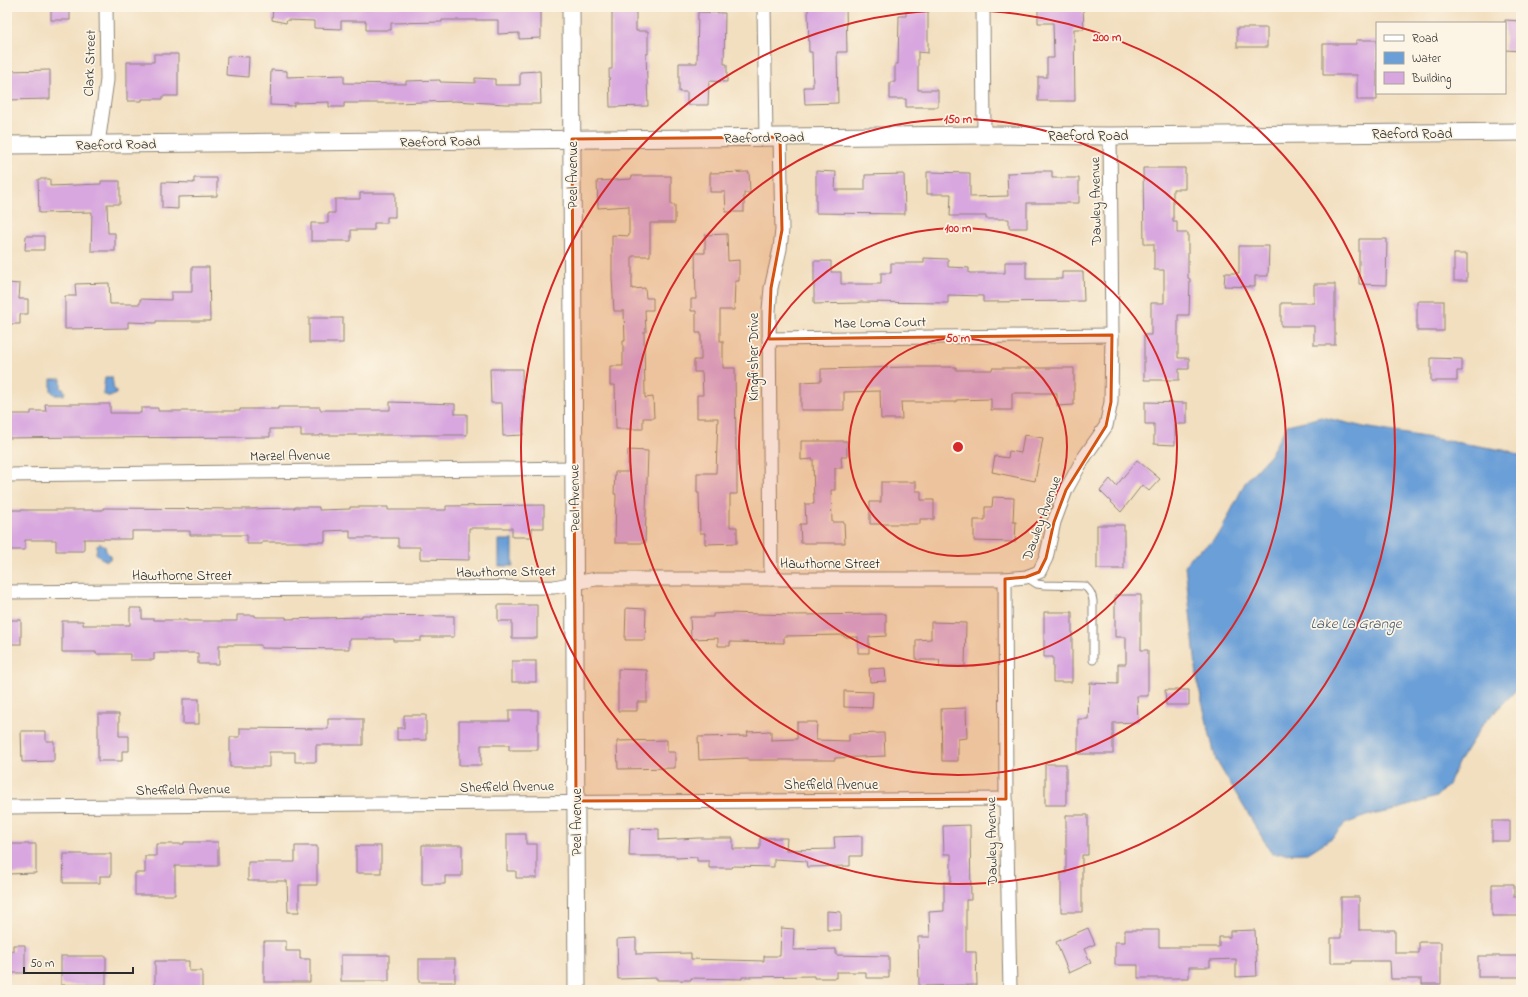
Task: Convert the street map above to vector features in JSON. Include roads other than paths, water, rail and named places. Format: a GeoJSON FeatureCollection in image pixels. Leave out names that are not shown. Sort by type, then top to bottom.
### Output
{"type":"FeatureCollection","features":[{"type":"Feature","properties":{"kind":"street","name":"Clark Street"},"geometry":{"type":"LineString","coordinates":[[98,144],[107,80],[106,7]]}},
{"type":"Feature","properties":{"kind":"street","name":"Peel Avenue"},"geometry":{"type":"LineString","coordinates":[[571,7],[577,990]]}},
{"type":"Feature","properties":{"kind":"street","name":"Kingfisher Drive"},"geometry":{"type":"LineString","coordinates":[[764,7],[773,137],[782,230],[780,249],[771,288],[769,310],[771,579]]}},
{"type":"Feature","properties":{"kind":"street"},"geometry":{"type":"LineString","coordinates":[[983,7],[984,135]]}},
{"type":"Feature","properties":{"kind":"street","name":"Raeford Road"},"geometry":{"type":"LineString","coordinates":[[7,145],[984,135],[1110,136],[1521,132]]}},
{"type":"Feature","properties":{"kind":"street","name":"Dawley Avenue"},"geometry":{"type":"LineString","coordinates":[[1010,990],[1006,799],[1006,579],[1026,577],[1039,572],[1046,558],[1054,522],[1066,490],[1083,459],[1106,426],[1111,402],[1112,335],[1110,136]]}},
{"type":"Feature","properties":{"kind":"street","name":"Mae Loma Court"},"geometry":{"type":"LineString","coordinates":[[769,339],[1112,335]]}},
{"type":"Feature","properties":{"kind":"street","name":"Marzel Avenue"},"geometry":{"type":"LineString","coordinates":[[7,474],[574,468]]}},
{"type":"Feature","properties":{"kind":"street","name":"Hawthorne Street"},"geometry":{"type":"LineString","coordinates":[[7,592],[554,587],[596,579],[1006,579]]}},
{"type":"Feature","properties":{"kind":"street","name":"Sheffield Avenue"},"geometry":{"type":"LineString","coordinates":[[7,807],[576,801],[1006,799]]}},
{"type":"Feature","properties":{"kind":"lane"},"geometry":{"type":"LineString","coordinates":[[1026,577],[1037,584],[1085,586],[1090,590],[1093,601],[1093,660]]}},
{"type":"Feature","properties":{"kind":"water"},"geometry":{"type":"Polygon","coordinates":[[[105,377],[112,377],[114,390],[116,391],[116,394],[110,397],[103,394],[105,377]]]}},
{"type":"Feature","properties":{"kind":"water"},"geometry":{"type":"Polygon","coordinates":[[[51,379],[61,379],[61,387],[65,391],[64,395],[55,395],[51,391],[51,379]]]}},
{"type":"Feature","properties":{"kind":"water","name":"Lake La Grange"},"geometry":{"type":"Polygon","coordinates":[[[1322,417],[1364,427],[1509,451],[1521,456],[1521,685],[1482,725],[1458,763],[1449,784],[1436,797],[1392,811],[1366,816],[1345,824],[1333,837],[1308,853],[1272,854],[1216,760],[1198,685],[1185,566],[1190,557],[1210,543],[1221,531],[1246,481],[1270,455],[1287,425],[1322,417]]]}},
{"type":"Feature","properties":{"kind":"water"},"geometry":{"type":"Polygon","coordinates":[[[499,540],[513,540],[513,566],[499,566],[499,540]]]}},
{"type":"Feature","properties":{"kind":"water"},"geometry":{"type":"Polygon","coordinates":[[[100,543],[105,546],[106,551],[111,556],[107,561],[99,557],[96,553],[97,546],[100,543]]]}}]}
